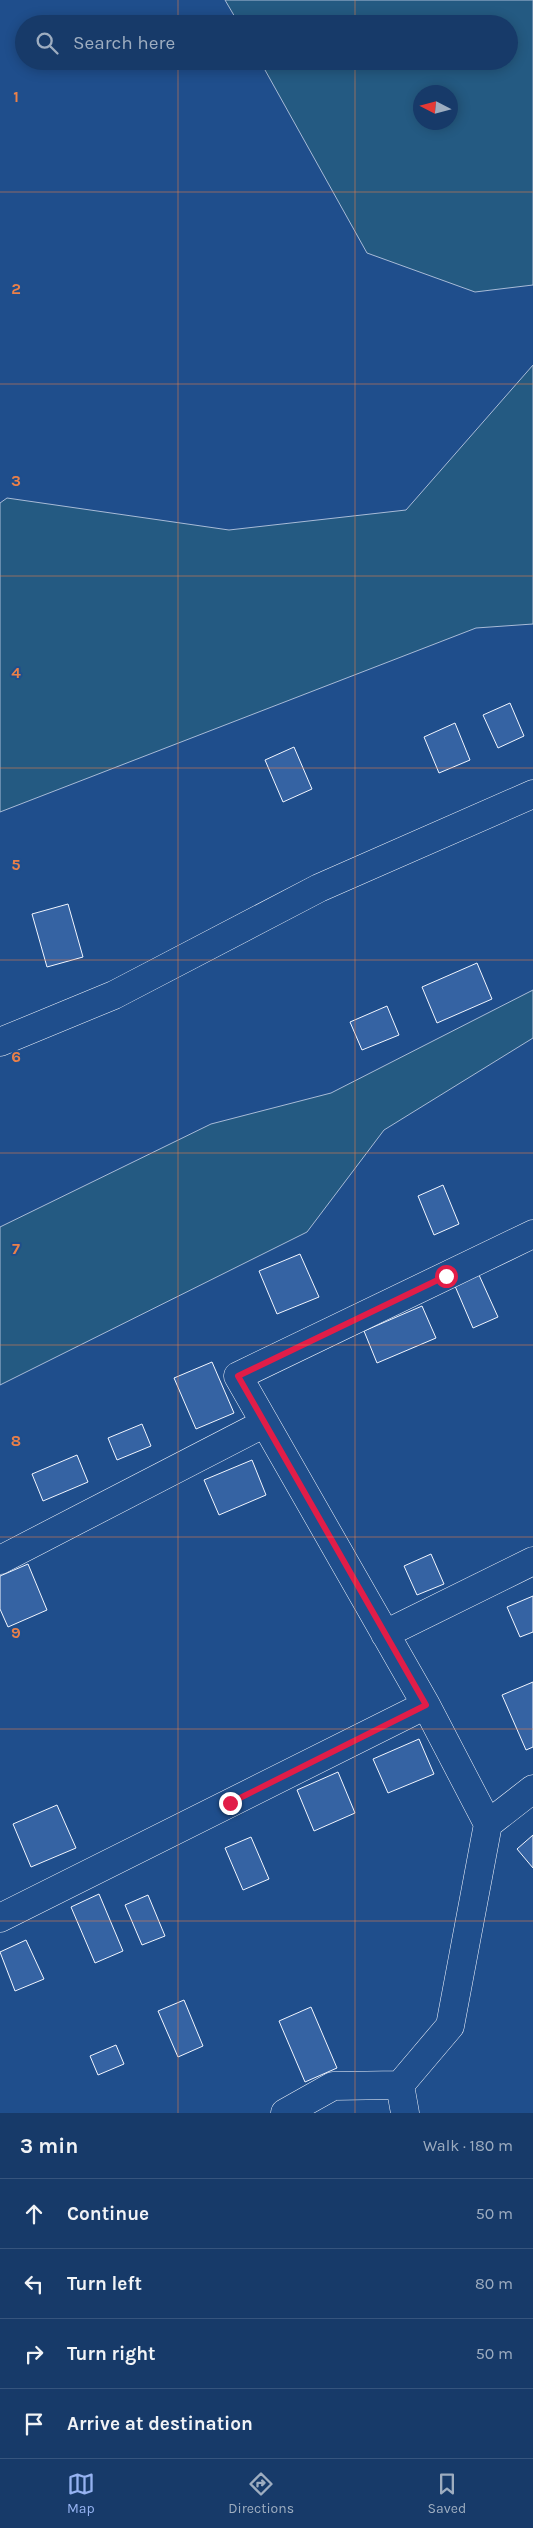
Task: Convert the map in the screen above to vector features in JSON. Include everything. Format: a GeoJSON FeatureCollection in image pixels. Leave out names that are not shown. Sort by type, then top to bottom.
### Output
{"type":"FeatureCollection","features":[{"type":"Feature","properties":{"kind":"street"},"geometry":{"type":"LineString","coordinates":[[0,1042],[114,995],[319,888],[533,794]]}},
{"type":"Feature","properties":{"kind":"street"},"geometry":{"type":"LineString","coordinates":[[285,2113],[333,2086],[400,2085],[450,2026],[488,1824],[426,1705],[238,1376],[533,1234]]}},
{"type":"Feature","properties":{"kind":"street"},"geometry":{"type":"LineString","coordinates":[[0,1560],[266,1423]]}},
{"type":"Feature","properties":{"kind":"street"},"geometry":{"type":"LineString","coordinates":[[385,1634],[533,1561]]}},
{"type":"Feature","properties":{"kind":"street"},"geometry":{"type":"LineString","coordinates":[[0,1918],[426,1705]]}},
{"type":"Feature","properties":{"kind":"street"},"geometry":{"type":"LineString","coordinates":[[488,1824],[533,1789]]}},
{"type":"Feature","properties":{"kind":"street"},"geometry":{"type":"LineString","coordinates":[[400,2085],[405,2113]]}},
{"type":"Feature","properties":{"kind":"shaded area"},"geometry":{"type":"Polygon","coordinates":[[[225,0],[533,0],[533,285],[475,292],[367,253],[265,70],[518,70],[518,15],[234,15],[225,0]]]}},
{"type":"Feature","properties":{"kind":"shaded area"},"geometry":{"type":"Polygon","coordinates":[[[533,365],[533,624],[476,628],[0,812],[0,503],[7,498],[229,530],[406,510],[533,365]]]}},
{"type":"Feature","properties":{"kind":"shaded area"},"geometry":{"type":"Polygon","coordinates":[[[533,990],[533,1038],[384,1130],[307,1232],[0,1385],[0,1227],[211,1124],[331,1093],[533,990]]]}},
{"type":"Feature","properties":{"kind":"building"},"geometry":{"type":"Polygon","coordinates":[[[510,703],[524,736],[498,748],[483,715],[510,703]]]}},
{"type":"Feature","properties":{"kind":"building"},"geometry":{"type":"Polygon","coordinates":[[[455,723],[470,760],[439,773],[424,737],[455,723]]]}},
{"type":"Feature","properties":{"kind":"building"},"geometry":{"type":"Polygon","coordinates":[[[294,747],[312,789],[283,802],[265,760],[294,747]]]}},
{"type":"Feature","properties":{"kind":"building"},"geometry":{"type":"Polygon","coordinates":[[[68,904],[83,957],[47,967],[32,914],[68,904]]]}},
{"type":"Feature","properties":{"kind":"building"},"geometry":{"type":"Polygon","coordinates":[[[477,963],[492,999],[437,1023],[422,987],[477,963]]]}},
{"type":"Feature","properties":{"kind":"building"},"geometry":{"type":"Polygon","coordinates":[[[387,1006],[399,1035],[362,1050],[350,1022],[387,1006]]]}},
{"type":"Feature","properties":{"kind":"building"},"geometry":{"type":"Polygon","coordinates":[[[443,1185],[459,1224],[434,1235],[418,1196],[443,1185]]]}},
{"type":"Feature","properties":{"kind":"building"},"geometry":{"type":"Polygon","coordinates":[[[300,1254],[319,1297],[277,1314],[259,1271],[300,1254]]]}},
{"type":"Feature","properties":{"kind":"building"},"geometry":{"type":"Polygon","coordinates":[[[479,1275],[498,1317],[473,1328],[455,1286],[479,1275]]]}},
{"type":"Feature","properties":{"kind":"building"},"geometry":{"type":"Polygon","coordinates":[[[422,1306],[436,1338],[377,1363],[364,1331],[422,1306]]]}},
{"type":"Feature","properties":{"kind":"building"},"geometry":{"type":"Polygon","coordinates":[[[212,1362],[234,1413],[196,1429],[174,1378],[212,1362]]]}},
{"type":"Feature","properties":{"kind":"building"},"geometry":{"type":"Polygon","coordinates":[[[142,1424],[151,1446],[117,1460],[108,1438],[142,1424]]]}},
{"type":"Feature","properties":{"kind":"building"},"geometry":{"type":"Polygon","coordinates":[[[77,1455],[88,1482],[43,1501],[32,1474],[77,1455]]]}},
{"type":"Feature","properties":{"kind":"building"},"geometry":{"type":"Polygon","coordinates":[[[252,1460],[266,1495],[219,1515],[204,1480],[252,1460]]]}},
{"type":"Feature","properties":{"kind":"building"},"geometry":{"type":"Polygon","coordinates":[[[431,1554],[444,1584],[417,1595],[404,1566],[431,1554]]]}},
{"type":"Feature","properties":{"kind":"building"},"geometry":{"type":"Polygon","coordinates":[[[28,1564],[47,1610],[8,1627],[0,1609],[0,1576],[28,1564]]]}},
{"type":"Feature","properties":{"kind":"building"},"geometry":{"type":"Polygon","coordinates":[[[533,1596],[533,1632],[520,1637],[507,1607],[533,1596]]]}},
{"type":"Feature","properties":{"kind":"building"},"geometry":{"type":"Polygon","coordinates":[[[533,1682],[533,1747],[526,1750],[502,1695],[533,1682]]]}},
{"type":"Feature","properties":{"kind":"building"},"geometry":{"type":"Polygon","coordinates":[[[419,1739],[434,1774],[388,1793],[373,1759],[419,1739]]]}},
{"type":"Feature","properties":{"kind":"building"},"geometry":{"type":"Polygon","coordinates":[[[338,1772],[355,1813],[314,1831],[297,1790],[338,1772]]]}},
{"type":"Feature","properties":{"kind":"building"},"geometry":{"type":"Polygon","coordinates":[[[57,1805],[76,1848],[31,1867],[13,1824],[57,1805]]]}},
{"type":"Feature","properties":{"kind":"building"},"geometry":{"type":"Polygon","coordinates":[[[533,1835],[533,1868],[517,1849],[533,1835]]]}},
{"type":"Feature","properties":{"kind":"building"},"geometry":{"type":"Polygon","coordinates":[[[251,1837],[269,1879],[243,1890],[225,1848],[251,1837]]]}},
{"type":"Feature","properties":{"kind":"building"},"geometry":{"type":"Polygon","coordinates":[[[99,1894],[123,1951],[95,1963],[71,1907],[99,1894]]]}},
{"type":"Feature","properties":{"kind":"building"},"geometry":{"type":"Polygon","coordinates":[[[148,1895],[165,1936],[142,1945],[125,1905],[148,1895]]]}},
{"type":"Feature","properties":{"kind":"building"},"geometry":{"type":"Polygon","coordinates":[[[26,1940],[44,1979],[15,1991],[0,1952],[26,1940]]]}},
{"type":"Feature","properties":{"kind":"building"},"geometry":{"type":"Polygon","coordinates":[[[184,2000],[203,2046],[178,2057],[158,2011],[184,2000]]]}},
{"type":"Feature","properties":{"kind":"building"},"geometry":{"type":"Polygon","coordinates":[[[311,2007],[337,2068],[305,2082],[279,2021],[311,2007]]]}},
{"type":"Feature","properties":{"kind":"building"},"geometry":{"type":"Polygon","coordinates":[[[116,2045],[124,2064],[98,2075],[90,2056],[116,2045]]]}},
{"type":"Feature","properties":{"kind":"route"},"geometry":{"type":"LineString","coordinates":[[230,1803],[426,1705],[238,1376],[446,1276]]}}]}
